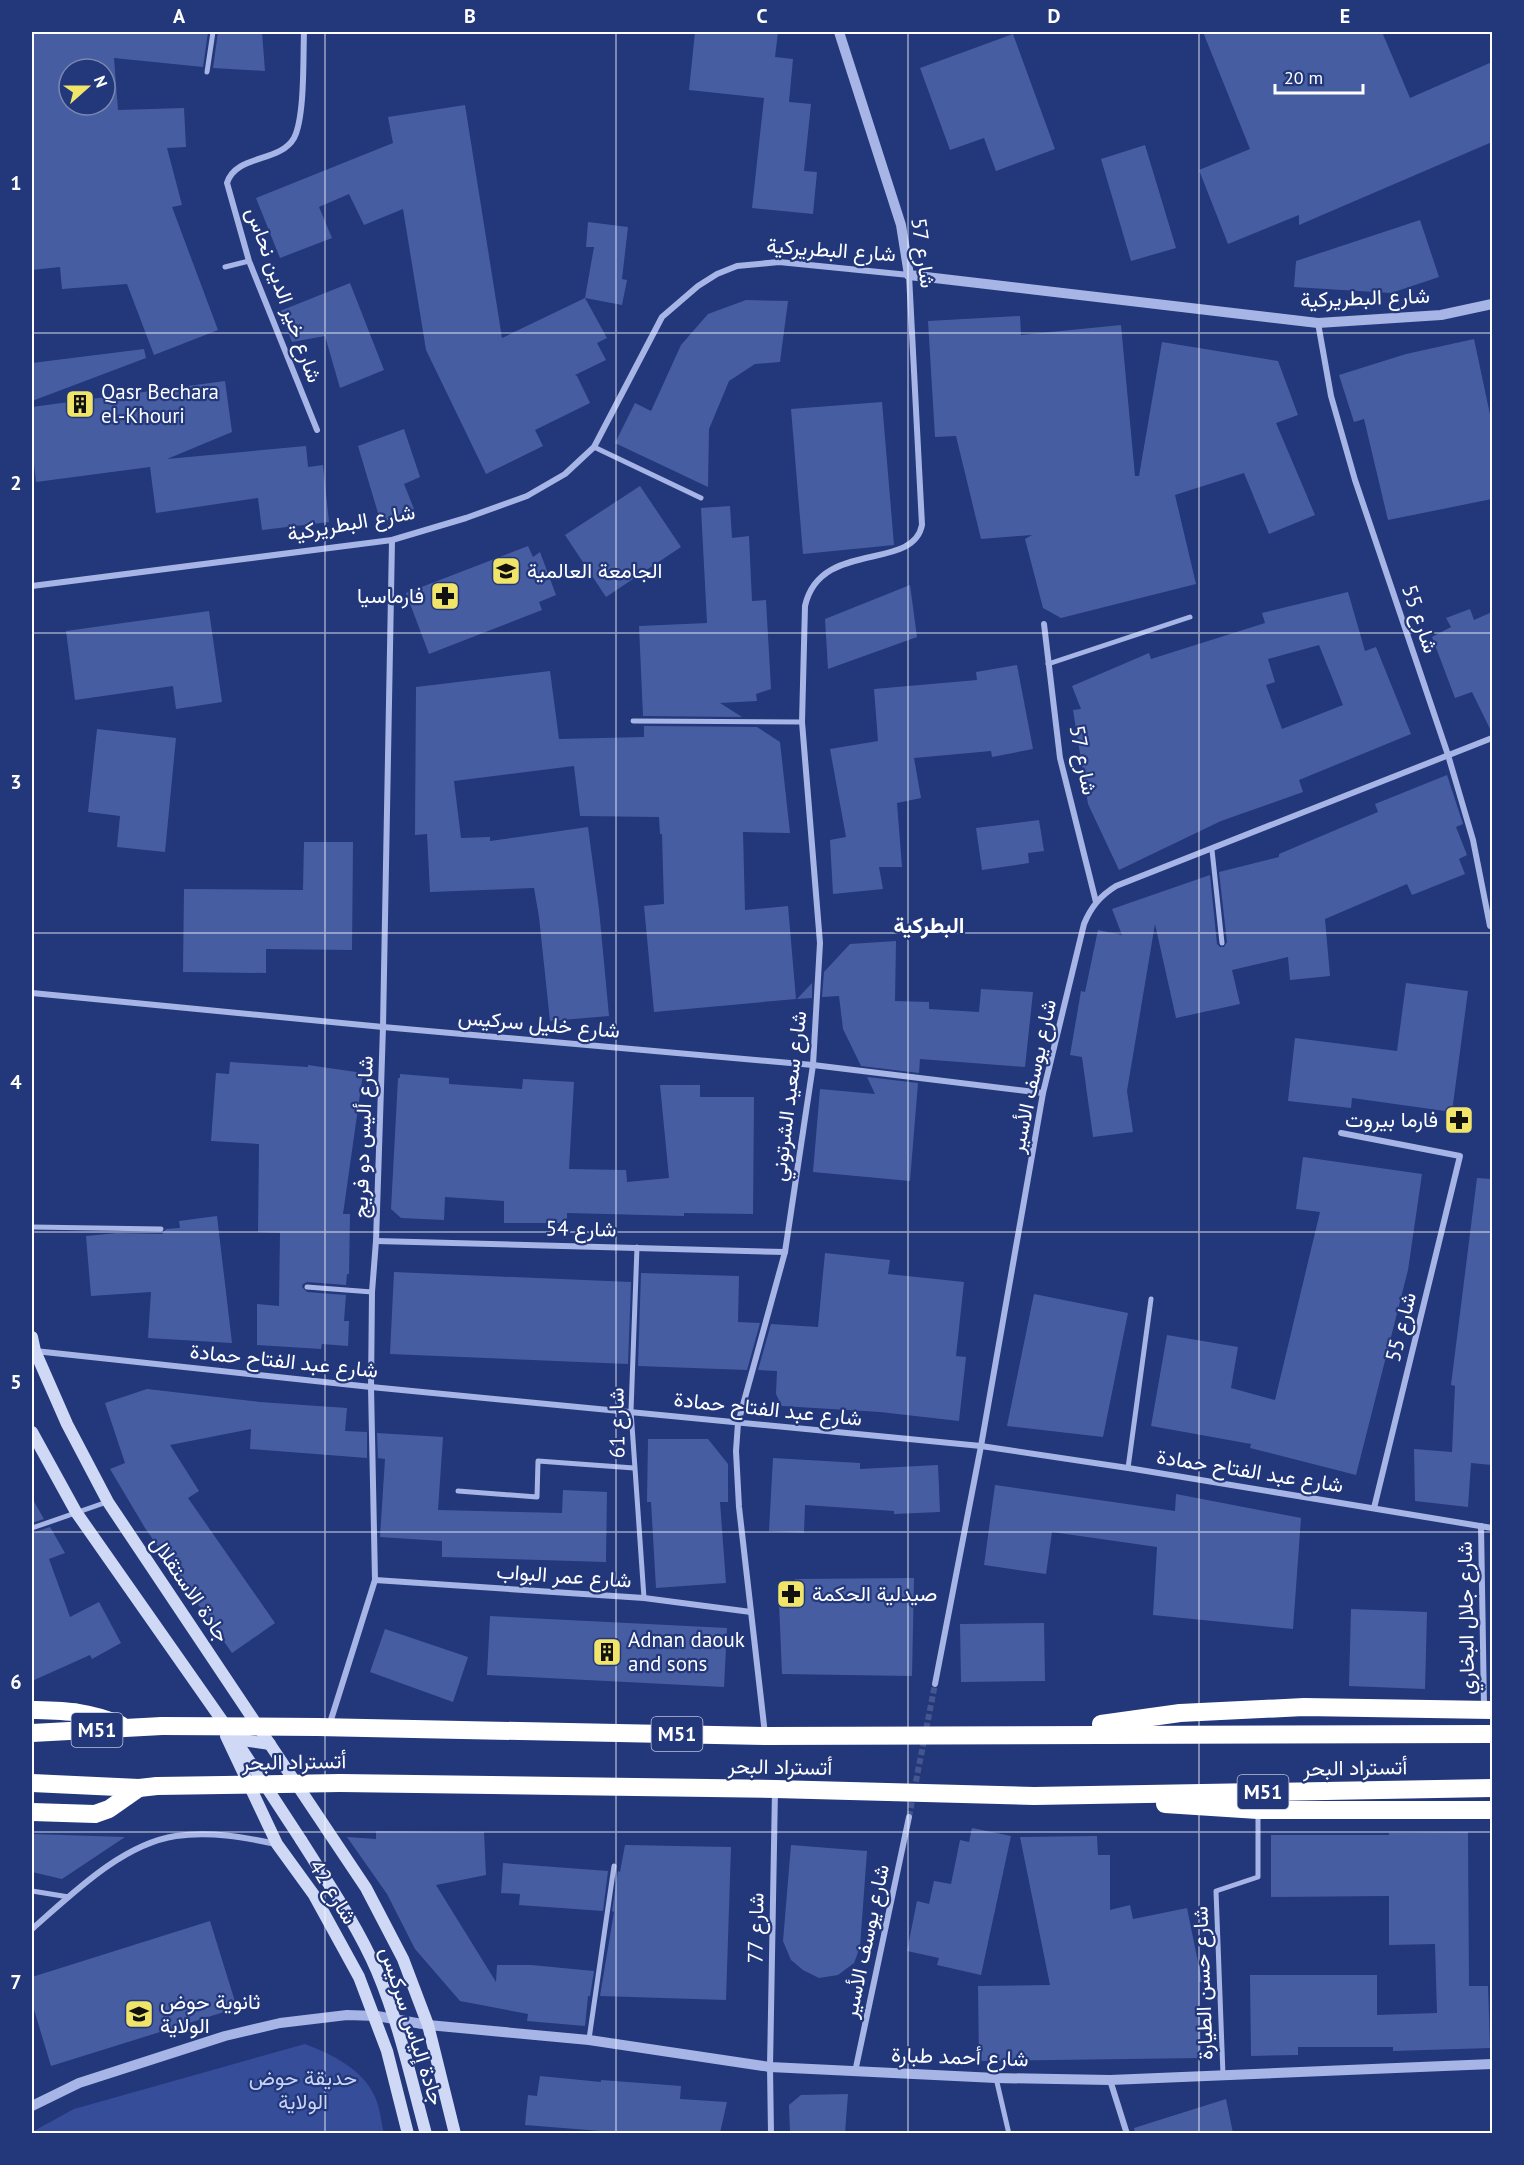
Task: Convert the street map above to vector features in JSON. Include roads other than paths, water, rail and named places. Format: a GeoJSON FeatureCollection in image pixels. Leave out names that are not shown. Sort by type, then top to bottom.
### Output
{"type":"FeatureCollection","features":[{"type":"Feature","properties":{"kind":"highway"},"geometry":{"type":"LineString","coordinates":[[1037,1734],[1180,1713],[1304,1707],[1488,1710]]}},
{"type":"Feature","properties":{"kind":"highway"},"geometry":{"type":"LineString","coordinates":[[32,1710],[79,1712],[129,1728]]}},
{"type":"Feature","properties":{"kind":"highway","name":"أتستراد البحر"},"geometry":{"type":"LineString","coordinates":[[32,1733],[162,1726],[765,1736],[1492,1734]]}},
{"type":"Feature","properties":{"kind":"highway","name":"أتستراد البحر"},"geometry":{"type":"LineString","coordinates":[[32,1783],[148,1787],[340,1783],[775,1789],[1034,1796],[1492,1788]]}},
{"type":"Feature","properties":{"kind":"highway"},"geometry":{"type":"LineString","coordinates":[[32,1812],[95,1814],[109,1809],[148,1787]]}},
{"type":"Feature","properties":{"kind":"highway"},"geometry":{"type":"LineString","coordinates":[[1034,1796],[1258,1810],[1492,1810]]}},
{"type":"Feature","properties":{"kind":"main road","name":"جادة الاستقلال"},"geometry":{"type":"LineString","coordinates":[[32,1337],[35,1351],[67,1424],[108,1502],[332,1837]]}},
{"type":"Feature","properties":{"kind":"main road"},"geometry":{"type":"LineString","coordinates":[[32,1432],[75,1512],[235,1739],[270,1744]]}},
{"type":"Feature","properties":{"kind":"main road","name":"شارع 42"},"geometry":{"type":"LineString","coordinates":[[214,1711],[277,1844],[314,1895],[359,1977],[387,2050],[408,2133]]}},
{"type":"Feature","properties":{"kind":"main road","name":"جادة إلياس سركيس"},"geometry":{"type":"LineString","coordinates":[[235,1739],[302,1840],[350,1919],[378,1972],[426,2133]]}},
{"type":"Feature","properties":{"kind":"main road","name":"جادة إلياس سركيس"},"geometry":{"type":"LineString","coordinates":[[332,1837],[366,1888],[403,1959],[428,2025],[455,2133]]}},
{"type":"Feature","properties":{"kind":"street"},"geometry":{"type":"LineString","coordinates":[[207,72],[213,32]]}},
{"type":"Feature","properties":{"kind":"street","name":"شارع خير الدين نحاس"},"geometry":{"type":"LineString","coordinates":[[304,32],[300,121],[295,137],[283,150],[237,168],[230,174],[227,183],[249,261],[317,430]]}},
{"type":"Feature","properties":{"kind":"street","name":"شارع 57"},"geometry":{"type":"LineString","coordinates":[[839,32],[901,225],[909,275],[922,525]]}},
{"type":"Feature","properties":{"kind":"street"},"geometry":{"type":"LineString","coordinates":[[225,267],[249,261]]}},
{"type":"Feature","properties":{"kind":"street","name":"شارع البطريركية"},"geometry":{"type":"LineString","coordinates":[[32,586],[392,540],[466,518],[527,496],[565,474],[594,447],[662,317],[698,286],[717,274],[737,266],[779,262],[1318,323],[1441,315],[1492,304]]}},
{"type":"Feature","properties":{"kind":"street","name":"شارع 55"},"geometry":{"type":"LineString","coordinates":[[1318,323],[1331,396],[1355,480],[1448,755],[1473,840],[1490,926]]}},
{"type":"Feature","properties":{"kind":"street"},"geometry":{"type":"LineString","coordinates":[[594,447],[701,498]]}},
{"type":"Feature","properties":{"kind":"street","name":"شارع سعيد الشرتوني"},"geometry":{"type":"LineString","coordinates":[[765,1736],[737,1478],[738,1423],[785,1252],[813,1065],[820,943],[802,722],[805,606],[808,592],[814,582],[839,566],[909,546],[916,541],[922,525]]}},
{"type":"Feature","properties":{"kind":"street","name":"شارع أليس دو فريج"},"geometry":{"type":"LineString","coordinates":[[322,1727],[375,1580],[370,1387],[383,1027],[392,540]]}},
{"type":"Feature","properties":{"kind":"street"},"geometry":{"type":"LineString","coordinates":[[1048,664],[1190,617]]}},
{"type":"Feature","properties":{"kind":"street","name":"شارع 57"},"geometry":{"type":"LineString","coordinates":[[1044,624],[1060,758],[1096,902]]}},
{"type":"Feature","properties":{"kind":"street"},"geometry":{"type":"LineString","coordinates":[[633,721],[802,722]]}},
{"type":"Feature","properties":{"kind":"street","name":"شارع يوسف الأسير"},"geometry":{"type":"LineString","coordinates":[[936,1684],[981,1446],[1043,1093],[1084,924],[1096,902],[1116,886],[1492,738]]}},
{"type":"Feature","properties":{"kind":"street"},"geometry":{"type":"LineString","coordinates":[[1212,850],[1222,943]]}},
{"type":"Feature","properties":{"kind":"street","name":"شارع خليل سركيس"},"geometry":{"type":"LineString","coordinates":[[32,993],[813,1065],[1043,1093]]}},
{"type":"Feature","properties":{"kind":"street","name":"شارع 55"},"geometry":{"type":"LineString","coordinates":[[1341,1133],[1460,1155],[1374,1508]]}},
{"type":"Feature","properties":{"kind":"street"},"geometry":{"type":"LineString","coordinates":[[32,1227],[161,1229]]}},
{"type":"Feature","properties":{"kind":"street","name":"شارع 54"},"geometry":{"type":"LineString","coordinates":[[376,1241],[785,1252]]}},
{"type":"Feature","properties":{"kind":"street","name":"شارع 61"},"geometry":{"type":"LineString","coordinates":[[637,1247],[631,1411],[644,1598]]}},
{"type":"Feature","properties":{"kind":"street"},"geometry":{"type":"LineString","coordinates":[[307,1287],[372,1292]]}},
{"type":"Feature","properties":{"kind":"street"},"geometry":{"type":"LineString","coordinates":[[1128,1468],[1151,1299]]}},
{"type":"Feature","properties":{"kind":"street","name":"شارع عبد الفتاح حمادة"},"geometry":{"type":"LineString","coordinates":[[35,1351],[370,1387],[981,1446],[1492,1528]]}},
{"type":"Feature","properties":{"kind":"street"},"geometry":{"type":"LineString","coordinates":[[458,1491],[537,1497],[538,1461],[634,1468]]}},
{"type":"Feature","properties":{"kind":"street"},"geometry":{"type":"LineString","coordinates":[[32,1528],[108,1502]]}},
{"type":"Feature","properties":{"kind":"street","name":"شارع جلال البخاري"},"geometry":{"type":"LineString","coordinates":[[1481,1526],[1488,1710]]}},
{"type":"Feature","properties":{"kind":"street","name":"شارع عمر البواب"},"geometry":{"type":"LineString","coordinates":[[375,1580],[644,1598],[751,1612]]}},
{"type":"Feature","properties":{"kind":"street","name":"شارع 77"},"geometry":{"type":"LineString","coordinates":[[771,2133],[775,1789]]}},
{"type":"Feature","properties":{"kind":"street","name":"شارع حسن الطيارة"},"geometry":{"type":"LineString","coordinates":[[1223,2076],[1216,1891],[1258,1876],[1258,1810]]}},
{"type":"Feature","properties":{"kind":"street","name":"شارع يوسف الأسير"},"geometry":{"type":"LineString","coordinates":[[855,2072],[909,1817]]}},
{"type":"Feature","properties":{"kind":"street"},"geometry":{"type":"LineString","coordinates":[[32,1929],[69,1897],[128,1853],[142,1846],[175,1836],[225,1834],[277,1844]]}},
{"type":"Feature","properties":{"kind":"street"},"geometry":{"type":"LineString","coordinates":[[589,2040],[614,1866]]}},
{"type":"Feature","properties":{"kind":"street"},"geometry":{"type":"LineString","coordinates":[[32,1891],[69,1897]]}},
{"type":"Feature","properties":{"kind":"street","name":"شارع أحمد طبارة"},"geometry":{"type":"LineString","coordinates":[[32,2106],[79,2083],[225,2036],[280,2023],[347,2015],[589,2040],[770,2067],[855,2072],[1110,2080],[1492,2064]]}},
{"type":"Feature","properties":{"kind":"street"},"geometry":{"type":"LineString","coordinates":[[996,2078],[1009,2133]]}},
{"type":"Feature","properties":{"kind":"street"},"geometry":{"type":"LineString","coordinates":[[1110,2080],[1127,2133]]}},
{"type":"Feature","properties":{"kind":"tunnel"},"geometry":{"type":"LineString","coordinates":[[909,1817],[935,1684]]}},
{"type":"Feature","properties":{"kind":"place","name":"Qasr Bechara el-Khouri"},"geometry":{"type":"Point","coordinates":[80,404]}},
{"type":"Feature","properties":{"kind":"place","name":"الجامعة العالمية"},"geometry":{"type":"Point","coordinates":[506,571]}},
{"type":"Feature","properties":{"kind":"place","name":"فارماسيا"},"geometry":{"type":"Point","coordinates":[445,596]}},
{"type":"Feature","properties":{"kind":"place","name":"فارما بيروت"},"geometry":{"type":"Point","coordinates":[1459,1120]}},
{"type":"Feature","properties":{"kind":"place","name":"صيدلية الحكمة"},"geometry":{"type":"Point","coordinates":[791,1594]}},
{"type":"Feature","properties":{"kind":"place","name":"Adnan daouk and sons"},"geometry":{"type":"Point","coordinates":[607,1652]}},
{"type":"Feature","properties":{"kind":"place","name":"ثانوية حوض الولاية"},"geometry":{"type":"Point","coordinates":[139,2014]}},
{"type":"Feature","properties":{"kind":"district","name":"البطركية"},"geometry":{"type":"Point","coordinates":[929,925]}},
{"type":"Feature","properties":{"kind":"park label","name":"حديقة حوض الولاية"},"geometry":{"type":"Point","coordinates":[303,2090]}}]}
